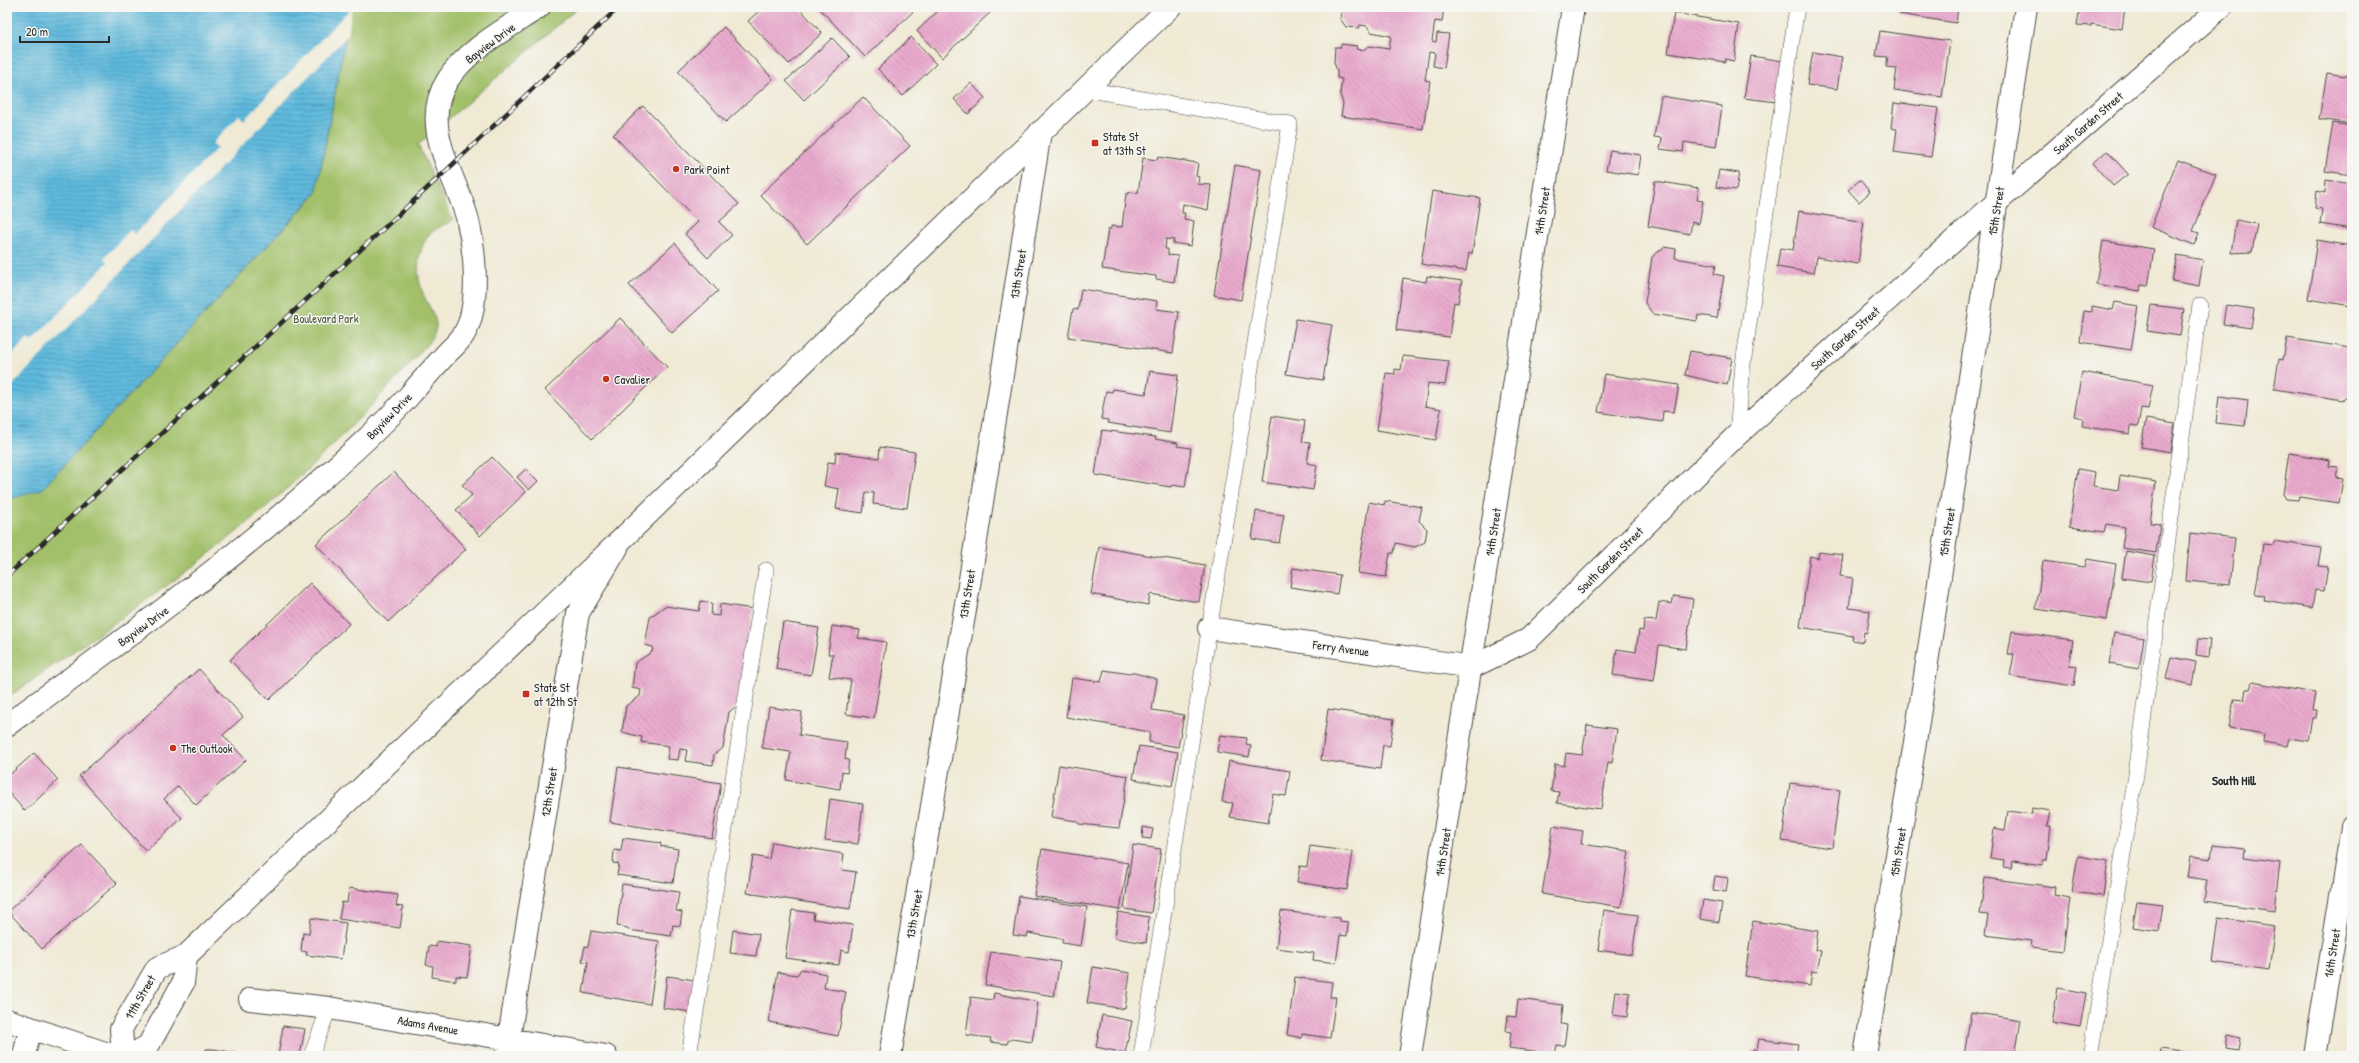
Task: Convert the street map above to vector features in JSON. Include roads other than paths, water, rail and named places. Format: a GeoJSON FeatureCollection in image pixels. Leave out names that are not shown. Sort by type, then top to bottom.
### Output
{"type":"FeatureCollection","features":[{"type":"Feature","properties":{"kind":"street","name":"Bayview Drive"},"geometry":{"type":"LineString","coordinates":[[7,725],[198,585],[268,527],[380,428],[463,335],[473,314],[474,269],[467,217],[441,144],[437,121],[438,99],[448,80],[469,56],[539,7]]}},
{"type":"Feature","properties":{"kind":"street"},"geometry":{"type":"LineString","coordinates":[[129,1056],[148,1046],[183,983],[186,956],[623,538],[1170,7]]}},
{"type":"Feature","properties":{"kind":"street","name":"14th Street"},"geometry":{"type":"LineString","coordinates":[[1410,1056],[1472,667],[1573,7]]}},
{"type":"Feature","properties":{"kind":"street","name":"15th Street"},"geometry":{"type":"LineString","coordinates":[[1865,1056],[1998,201],[2026,7]]}},
{"type":"Feature","properties":{"kind":"street","name":"South Garden Street"},"geometry":{"type":"LineString","coordinates":[[1472,667],[1529,640],[1737,435],[1998,201],[2222,7]]}},
{"type":"Feature","properties":{"kind":"street","name":"13th Street"},"geometry":{"type":"LineString","coordinates":[[890,1056],[968,592],[1040,132]]}},
{"type":"Feature","properties":{"kind":"street","name":"12th Street"},"geometry":{"type":"LineString","coordinates":[[507,1048],[578,612],[623,538]]}},
{"type":"Feature","properties":{"kind":"street","name":"Ferry Avenue"},"geometry":{"type":"LineString","coordinates":[[1209,628],[1472,667]]}},
{"type":"Feature","properties":{"kind":"street","name":"16th Street"},"geometry":{"type":"LineString","coordinates":[[2316,1056],[2352,827]]}},
{"type":"Feature","properties":{"kind":"street","name":"11th Street"},"geometry":{"type":"LineString","coordinates":[[123,1056],[121,1029],[157,968],[186,956]]}},
{"type":"Feature","properties":{"kind":"street","name":"Adams Avenue"},"geometry":{"type":"LineString","coordinates":[[250,999],[329,1008],[507,1048],[606,1056]]}},
{"type":"Feature","properties":{"kind":"street"},"geometry":{"type":"LineString","coordinates":[[7,1020],[114,1056]]}},
{"type":"Feature","properties":{"kind":"street"},"geometry":{"type":"LineString","coordinates":[[24,1056],[30,1028]]}},
{"type":"Feature","properties":{"kind":"lane"},"geometry":{"type":"LineString","coordinates":[[1737,435],[1743,364],[1796,7]]}},
{"type":"Feature","properties":{"kind":"lane"},"geometry":{"type":"LineString","coordinates":[[1084,89],[1290,124],[1141,1056]]}},
{"type":"Feature","properties":{"kind":"lane"},"geometry":{"type":"LineString","coordinates":[[2090,1056],[2135,781],[2200,305]]}},
{"type":"Feature","properties":{"kind":"lane"},"geometry":{"type":"LineString","coordinates":[[689,1056],[766,570]]}},
{"type":"Feature","properties":{"kind":"lane"},"geometry":{"type":"LineString","coordinates":[[311,1056],[329,1008]]}},
{"type":"Feature","properties":{"kind":"water"},"geometry":{"type":"Polygon","coordinates":[[[7,7],[351,7],[316,193],[42,489],[7,500],[7,7]]]}},
{"type":"Feature","properties":{"kind":"railway"},"geometry":{"type":"LineString","coordinates":[[7,576],[448,169],[619,7]]}},
{"type":"Feature","properties":{"kind":"place","name":"State St at 13th St"},"geometry":{"type":"Point","coordinates":[1095,143]}},
{"type":"Feature","properties":{"kind":"place","name":"Park Point"},"geometry":{"type":"Point","coordinates":[676,169]}},
{"type":"Feature","properties":{"kind":"place","name":"Cavalier"},"geometry":{"type":"Point","coordinates":[606,379]}},
{"type":"Feature","properties":{"kind":"place","name":"State St at 12th St"},"geometry":{"type":"Point","coordinates":[526,694]}},
{"type":"Feature","properties":{"kind":"place","name":"The Outlook"},"geometry":{"type":"Point","coordinates":[173,748]}},
{"type":"Feature","properties":{"kind":"district","name":"South Hill"},"geometry":{"type":"Point","coordinates":[2234,780]}},
{"type":"Feature","properties":{"kind":"park label","name":"Boulevard Park"},"geometry":{"type":"Point","coordinates":[326,318]}}]}
